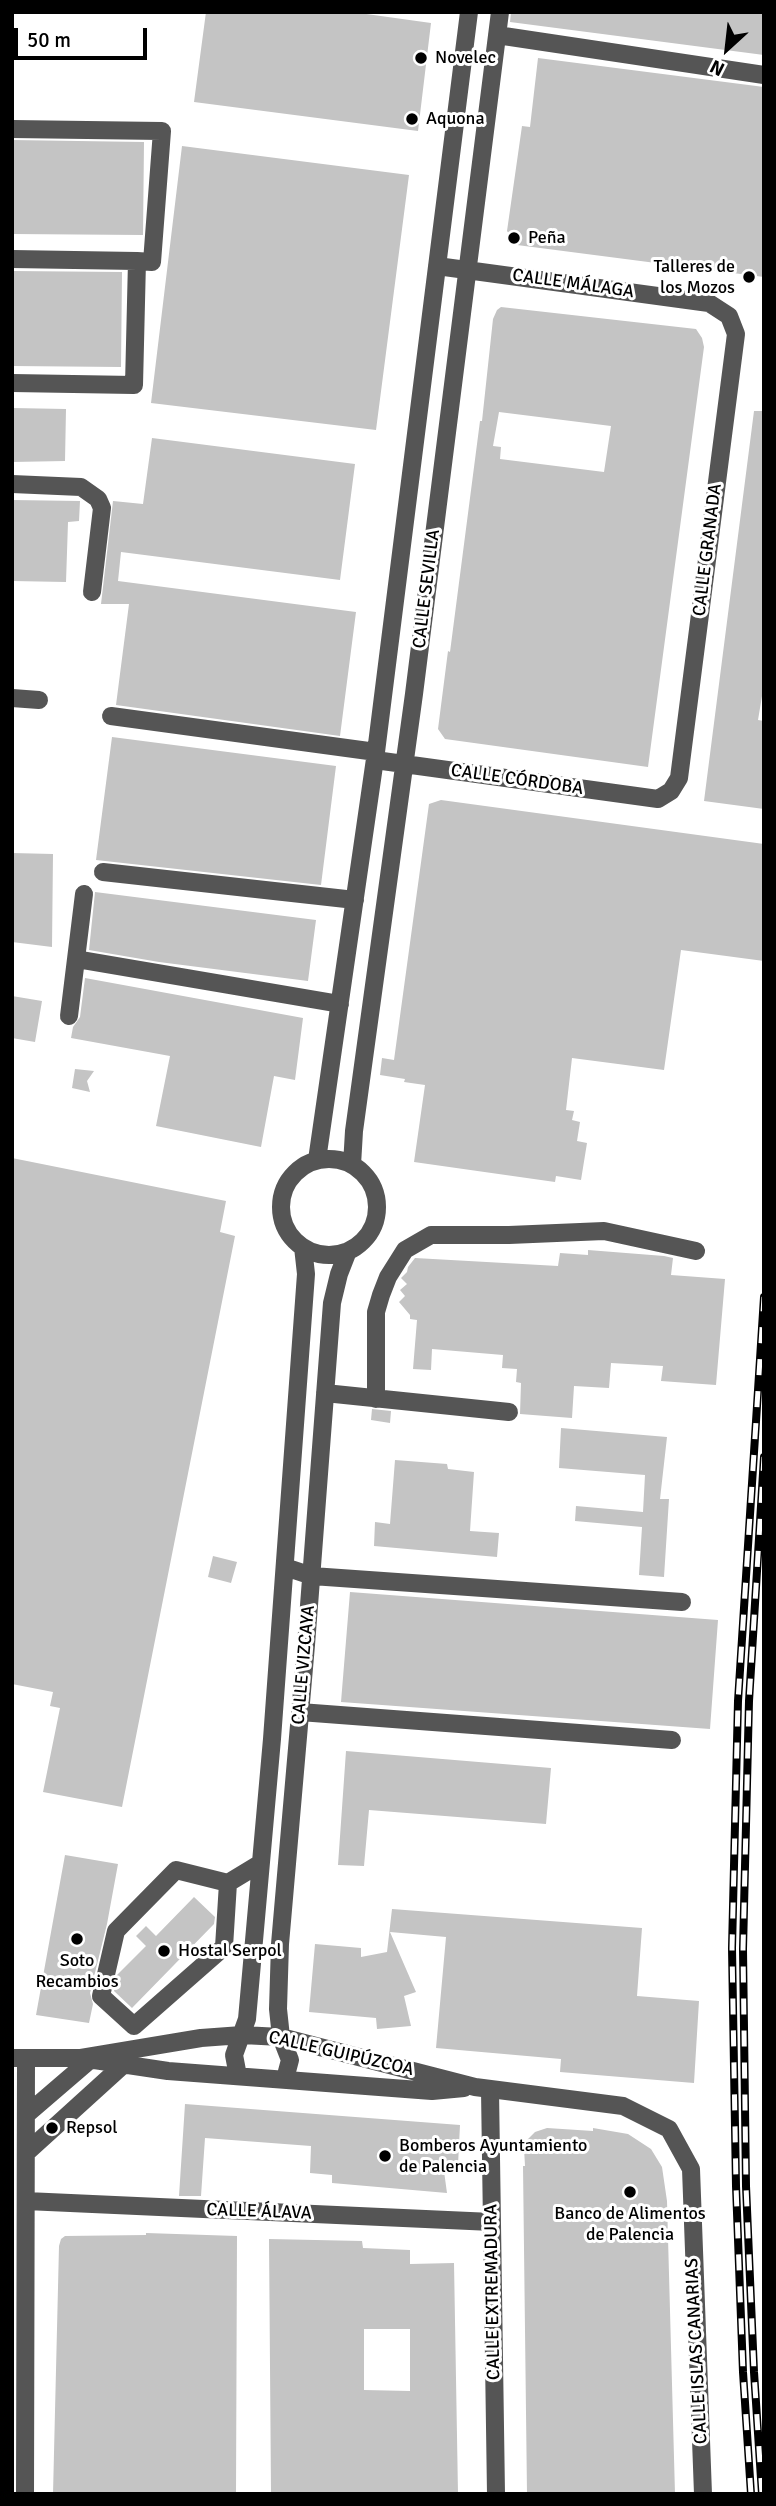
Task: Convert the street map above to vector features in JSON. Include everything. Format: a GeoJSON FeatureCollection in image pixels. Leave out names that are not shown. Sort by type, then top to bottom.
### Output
{"type":"FeatureCollection","features":[{"type":"Feature","properties":{"kind":"street","name":"CALLE SEVILLA"},"geometry":{"type":"LineString","coordinates":[[317,1160],[376,756],[469,12]]}},
{"type":"Feature","properties":{"kind":"street","name":"CALLE SEVILLA"},"geometry":{"type":"LineString","coordinates":[[352,1165],[356,1117],[500,12]]}},
{"type":"Feature","properties":{"kind":"street"},"geometry":{"type":"LineString","coordinates":[[497,35],[764,75]]}},
{"type":"Feature","properties":{"kind":"street"},"geometry":{"type":"LineString","coordinates":[[12,129],[162,131],[152,262],[12,259]]}},
{"type":"Feature","properties":{"kind":"street"},"geometry":{"type":"LineString","coordinates":[[12,383],[134,385],[137,261]]}},
{"type":"Feature","properties":{"kind":"street","name":"CALLE MÁLAGA"},"geometry":{"type":"LineString","coordinates":[[437,266],[709,303]]}},
{"type":"Feature","properties":{"kind":"street","name":"CALLE GRANADA"},"geometry":{"type":"LineString","coordinates":[[658,799],[671,791],[679,778],[736,334],[729,316],[709,303]]}},
{"type":"Feature","properties":{"kind":"street"},"geometry":{"type":"LineString","coordinates":[[12,484],[81,487],[98,499],[102,508],[92,592]]}},
{"type":"Feature","properties":{"kind":"street"},"geometry":{"type":"LineString","coordinates":[[12,698],[39,700]]}},
{"type":"Feature","properties":{"kind":"street","name":"CALLE CÓRDOBA"},"geometry":{"type":"LineString","coordinates":[[111,716],[376,756],[404,764],[658,799]]}},
{"type":"Feature","properties":{"kind":"street"},"geometry":{"type":"LineString","coordinates":[[103,872],[355,900]]}},
{"type":"Feature","properties":{"kind":"street"},"geometry":{"type":"LineString","coordinates":[[69,1016],[84,894]]}},
{"type":"Feature","properties":{"kind":"street"},"geometry":{"type":"LineString","coordinates":[[76,959],[340,1004]]}},
{"type":"Feature","properties":{"kind":"street"},"geometry":{"type":"LineString","coordinates":[[317,1160],[340,1160],[352,1165],[369,1181],[375,1193],[376,1211],[368,1236],[348,1251],[327,1255],[303,1247],[284,1226],[281,1215],[282,1195],[286,1184],[297,1170],[317,1160]]}},
{"type":"Feature","properties":{"kind":"street"},"geometry":{"type":"LineString","coordinates":[[376,1399],[376,1312],[381,1295],[388,1277],[405,1250],[431,1235],[604,1231],[696,1251]]}},
{"type":"Feature","properties":{"kind":"street","name":"CALLE VIZCAYA"},"geometry":{"type":"LineString","coordinates":[[238,2076],[234,2055],[247,2019],[285,1567],[306,1274],[303,1247]]}},
{"type":"Feature","properties":{"kind":"street","name":"CALLE VIZCAYA"},"geometry":{"type":"LineString","coordinates":[[285,2079],[290,2060],[281,2037],[278,2009],[281,1944],[332,1303],[348,1251]]}},
{"type":"Feature","properties":{"kind":"street"},"geometry":{"type":"LineString","coordinates":[[325,1394],[509,1412]]}},
{"type":"Feature","properties":{"kind":"street"},"geometry":{"type":"LineString","coordinates":[[285,1567],[312,1576],[682,1602]]}},
{"type":"Feature","properties":{"kind":"street"},"geometry":{"type":"LineString","coordinates":[[300,1712],[672,1740]]}},
{"type":"Feature","properties":{"kind":"street"},"geometry":{"type":"LineString","coordinates":[[134,2026],[101,1996],[116,1931],[176,1870],[228,1883],[261,1863]]}},
{"type":"Feature","properties":{"kind":"street"},"geometry":{"type":"LineString","coordinates":[[26,2153],[123,2058],[134,2026],[224,1948],[228,1883]]}},
{"type":"Feature","properties":{"kind":"street","name":"CALLE GUIPÚZCOA"},"geometry":{"type":"LineString","coordinates":[[19,2058],[123,2058],[201,2038],[242,2035],[281,2037],[483,2089],[623,2106],[669,2129]]}},
{"type":"Feature","properties":{"kind":"street"},"geometry":{"type":"LineString","coordinates":[[19,2058],[26,2115],[25,2494]]}},
{"type":"Feature","properties":{"kind":"street","name":"CALLE GUIPÚZCOA"},"geometry":{"type":"LineString","coordinates":[[123,2058],[168,2071],[432,2091],[483,2089]]}},
{"type":"Feature","properties":{"kind":"street"},"geometry":{"type":"LineString","coordinates":[[26,2115],[85,2059]]}},
{"type":"Feature","properties":{"kind":"street","name":"CALLE EXTREMADURA"},"geometry":{"type":"LineString","coordinates":[[483,2089],[492,2222],[496,2494]]}},
{"type":"Feature","properties":{"kind":"street","name":"CALLE ISLAS CANARIAS"},"geometry":{"type":"LineString","coordinates":[[669,2129],[691,2169],[703,2494]]}},
{"type":"Feature","properties":{"kind":"street","name":"CALLE ÁLAVA"},"geometry":{"type":"LineString","coordinates":[[26,2202],[492,2222]]}},
{"type":"Feature","properties":{"kind":"building"},"geometry":{"type":"Polygon","coordinates":[[[206,12],[352,12],[431,23],[418,131],[194,102],[206,12]]]}},
{"type":"Feature","properties":{"kind":"building"},"geometry":{"type":"Polygon","coordinates":[[[511,12],[764,12],[764,55],[510,22],[511,12]]]}},
{"type":"Feature","properties":{"kind":"building"},"geometry":{"type":"Polygon","coordinates":[[[538,58],[764,87],[764,277],[517,245],[507,231],[522,126],[530,127],[538,58]]]}},
{"type":"Feature","properties":{"kind":"building"},"geometry":{"type":"Polygon","coordinates":[[[12,140],[144,142],[143,235],[12,234],[12,140]]]}},
{"type":"Feature","properties":{"kind":"building"},"geometry":{"type":"Polygon","coordinates":[[[182,146],[409,175],[376,430],[151,403],[182,146]]]}},
{"type":"Feature","properties":{"kind":"building"},"geometry":{"type":"Polygon","coordinates":[[[12,271],[122,272],[121,367],[12,366],[12,271]]]}},
{"type":"Feature","properties":{"kind":"building"},"geometry":{"type":"Polygon","coordinates":[[[501,307],[696,329],[702,338],[704,347],[648,767],[445,739],[438,729],[482,421],[493,319],[501,307]],[[499,412],[493,446],[501,447],[500,459],[604,472],[611,426],[499,412]]]}},
{"type":"Feature","properties":{"kind":"building"},"geometry":{"type":"Polygon","coordinates":[[[12,408],[66,409],[65,461],[12,462],[12,408]]]}},
{"type":"Feature","properties":{"kind":"building"},"geometry":{"type":"Polygon","coordinates":[[[754,411],[764,411],[764,684],[758,720],[764,721],[764,809],[704,801],[754,411]]]}},
{"type":"Feature","properties":{"kind":"building"},"geometry":{"type":"Polygon","coordinates":[[[152,438],[355,464],[340,580],[121,552],[118,581],[356,612],[340,736],[116,705],[129,604],[101,604],[113,501],[143,504],[152,438]]]}},
{"type":"Feature","properties":{"kind":"building"},"geometry":{"type":"Polygon","coordinates":[[[12,500],[80,501],[79,521],[68,522],[66,582],[12,581],[12,500]]]}},
{"type":"Feature","properties":{"kind":"building"},"geometry":{"type":"Polygon","coordinates":[[[112,737],[336,766],[321,885],[96,860],[112,737]]]}},
{"type":"Feature","properties":{"kind":"building"},"geometry":{"type":"Polygon","coordinates":[[[441,800],[764,844],[764,961],[681,950],[664,1070],[572,1058],[566,1110],[574,1111],[572,1120],[580,1122],[577,1141],[587,1143],[581,1180],[556,1176],[555,1182],[414,1162],[425,1085],[380,1075],[382,1058],[394,1060],[429,804],[441,800]]]}},
{"type":"Feature","properties":{"kind":"building"},"geometry":{"type":"Polygon","coordinates":[[[12,853],[53,854],[52,947],[12,942],[12,853]]]}},
{"type":"Feature","properties":{"kind":"building"},"geometry":{"type":"Polygon","coordinates":[[[95,892],[316,920],[308,981],[89,950],[95,892]]]}},
{"type":"Feature","properties":{"kind":"building"},"geometry":{"type":"Polygon","coordinates":[[[85,978],[303,1018],[295,1080],[274,1076],[261,1147],[156,1126],[170,1056],[71,1038],[73,1027],[80,1017],[85,978]]]}},
{"type":"Feature","properties":{"kind":"building"},"geometry":{"type":"Polygon","coordinates":[[[12,996],[42,1001],[35,1042],[12,1038],[12,996]]]}},
{"type":"Feature","properties":{"kind":"building"},"geometry":{"type":"Polygon","coordinates":[[[75,1069],[94,1071],[87,1081],[90,1092],[72,1088],[75,1069]]]}},
{"type":"Feature","properties":{"kind":"building"},"geometry":{"type":"Polygon","coordinates":[[[12,1158],[226,1201],[220,1232],[235,1236],[122,1807],[43,1792],[60,1708],[50,1706],[53,1692],[12,1684],[12,1158]]]}},
{"type":"Feature","properties":{"kind":"building"},"geometry":{"type":"Polygon","coordinates":[[[588,1250],[664,1256],[673,1258],[671,1275],[725,1279],[716,1385],[661,1381],[663,1366],[611,1363],[609,1388],[574,1386],[572,1418],[520,1414],[521,1383],[516,1382],[517,1369],[502,1368],[503,1355],[432,1349],[431,1370],[413,1369],[417,1320],[410,1319],[410,1315],[399,1302],[405,1296],[400,1290],[407,1284],[401,1278],[415,1258],[558,1266],[560,1253],[588,1255],[588,1250]]]}},
{"type":"Feature","properties":{"kind":"building"},"geometry":{"type":"Polygon","coordinates":[[[372,1409],[391,1411],[390,1423],[371,1420],[372,1409]]]}},
{"type":"Feature","properties":{"kind":"building"},"geometry":{"type":"Polygon","coordinates":[[[561,1428],[667,1437],[660,1499],[669,1499],[664,1577],[639,1575],[642,1527],[575,1521],[576,1506],[643,1512],[645,1475],[559,1468],[561,1428]]]}},
{"type":"Feature","properties":{"kind":"building"},"geometry":{"type":"Polygon","coordinates":[[[395,1460],[447,1464],[448,1469],[474,1472],[470,1531],[499,1533],[497,1557],[374,1546],[375,1522],[390,1524],[395,1460]]]}},
{"type":"Feature","properties":{"kind":"building"},"geometry":{"type":"Polygon","coordinates":[[[213,1556],[237,1562],[231,1583],[208,1577],[213,1556]]]}},
{"type":"Feature","properties":{"kind":"building"},"geometry":{"type":"Polygon","coordinates":[[[350,1592],[718,1620],[710,1729],[341,1702],[350,1592]]]}},
{"type":"Feature","properties":{"kind":"building"},"geometry":{"type":"Polygon","coordinates":[[[346,1751],[551,1768],[546,1824],[369,1810],[364,1866],[338,1865],[346,1751]]]}},
{"type":"Feature","properties":{"kind":"building","name":"Soto Recambios"},"geometry":{"type":"Polygon","coordinates":[[[65,1855],[118,1864],[90,1993],[93,2004],[89,2023],[36,2015],[65,1855]]]}},
{"type":"Feature","properties":{"kind":"building"},"geometry":{"type":"Polygon","coordinates":[[[194,1897],[215,1917],[214,1924],[132,2008],[114,1991],[117,1975],[146,1946],[136,1936],[146,1926],[156,1936],[194,1897]]]}},
{"type":"Feature","properties":{"kind":"building"},"geometry":{"type":"Polygon","coordinates":[[[392,1909],[642,1928],[637,1996],[699,2001],[694,2083],[560,2072],[561,2059],[436,2048],[446,1937],[390,1932],[416,1992],[404,1996],[411,2026],[377,2029],[376,2018],[309,2012],[315,1944],[361,1948],[361,1957],[387,1952],[392,1909]]]}},
{"type":"Feature","properties":{"kind":"building","name":"Bomberos Ayuntamiento de Palencia"},"geometry":{"type":"Polygon","coordinates":[[[185,2104],[460,2125],[458,2165],[443,2164],[447,2193],[332,2183],[332,2175],[310,2173],[311,2146],[205,2138],[201,2196],[179,2196],[185,2104]]]}},
{"type":"Feature","properties":{"kind":"building"},"geometry":{"type":"Polygon","coordinates":[[[547,2128],[593,2131],[593,2128],[628,2134],[651,2149],[662,2167],[667,2201],[675,2494],[527,2494],[523,2166],[524,2148],[528,2139],[535,2132],[547,2128]]]}},
{"type":"Feature","properties":{"kind":"building"},"geometry":{"type":"Polygon","coordinates":[[[146,2233],[237,2236],[236,2494],[53,2494],[61,2239],[65,2236],[146,2233]]]}},
{"type":"Feature","properties":{"kind":"building"},"geometry":{"type":"Polygon","coordinates":[[[269,2239],[362,2241],[363,2248],[410,2250],[410,2264],[454,2263],[458,2494],[271,2494],[269,2239]],[[364,2329],[364,2390],[410,2391],[410,2329],[364,2329]]]}},
{"type":"Feature","properties":{"kind":"railway"},"geometry":{"type":"LineString","coordinates":[[751,2494],[736,2186],[732,1948],[738,1701],[764,1297]]}},
{"type":"Feature","properties":{"kind":"railway"},"geometry":{"type":"LineString","coordinates":[[762,2494],[746,2186],[743,1949],[749,1701],[764,1457]]}},
{"type":"Feature","properties":{"kind":"place","name":"Novelec"},"geometry":{"type":"Point","coordinates":[421,58]}},
{"type":"Feature","properties":{"kind":"place","name":"Aquona"},"geometry":{"type":"Point","coordinates":[412,119]}},
{"type":"Feature","properties":{"kind":"place","name":"Peña"},"geometry":{"type":"Point","coordinates":[514,238]}},
{"type":"Feature","properties":{"kind":"place","name":"Talleres de los Mozos"},"geometry":{"type":"Point","coordinates":[749,277]}},
{"type":"Feature","properties":{"kind":"place","name":"Soto Recambios"},"geometry":{"type":"Point","coordinates":[77,1939]}},
{"type":"Feature","properties":{"kind":"place","name":"Hostal Serpol"},"geometry":{"type":"Point","coordinates":[164,1951]}},
{"type":"Feature","properties":{"kind":"place","name":"Repsol"},"geometry":{"type":"Point","coordinates":[52,2128]}},
{"type":"Feature","properties":{"kind":"place","name":"Bomberos Ayuntamiento de Palencia"},"geometry":{"type":"Point","coordinates":[385,2156]}},
{"type":"Feature","properties":{"kind":"place","name":"Banco de Alimentos de Palencia"},"geometry":{"type":"Point","coordinates":[630,2192]}}]}
